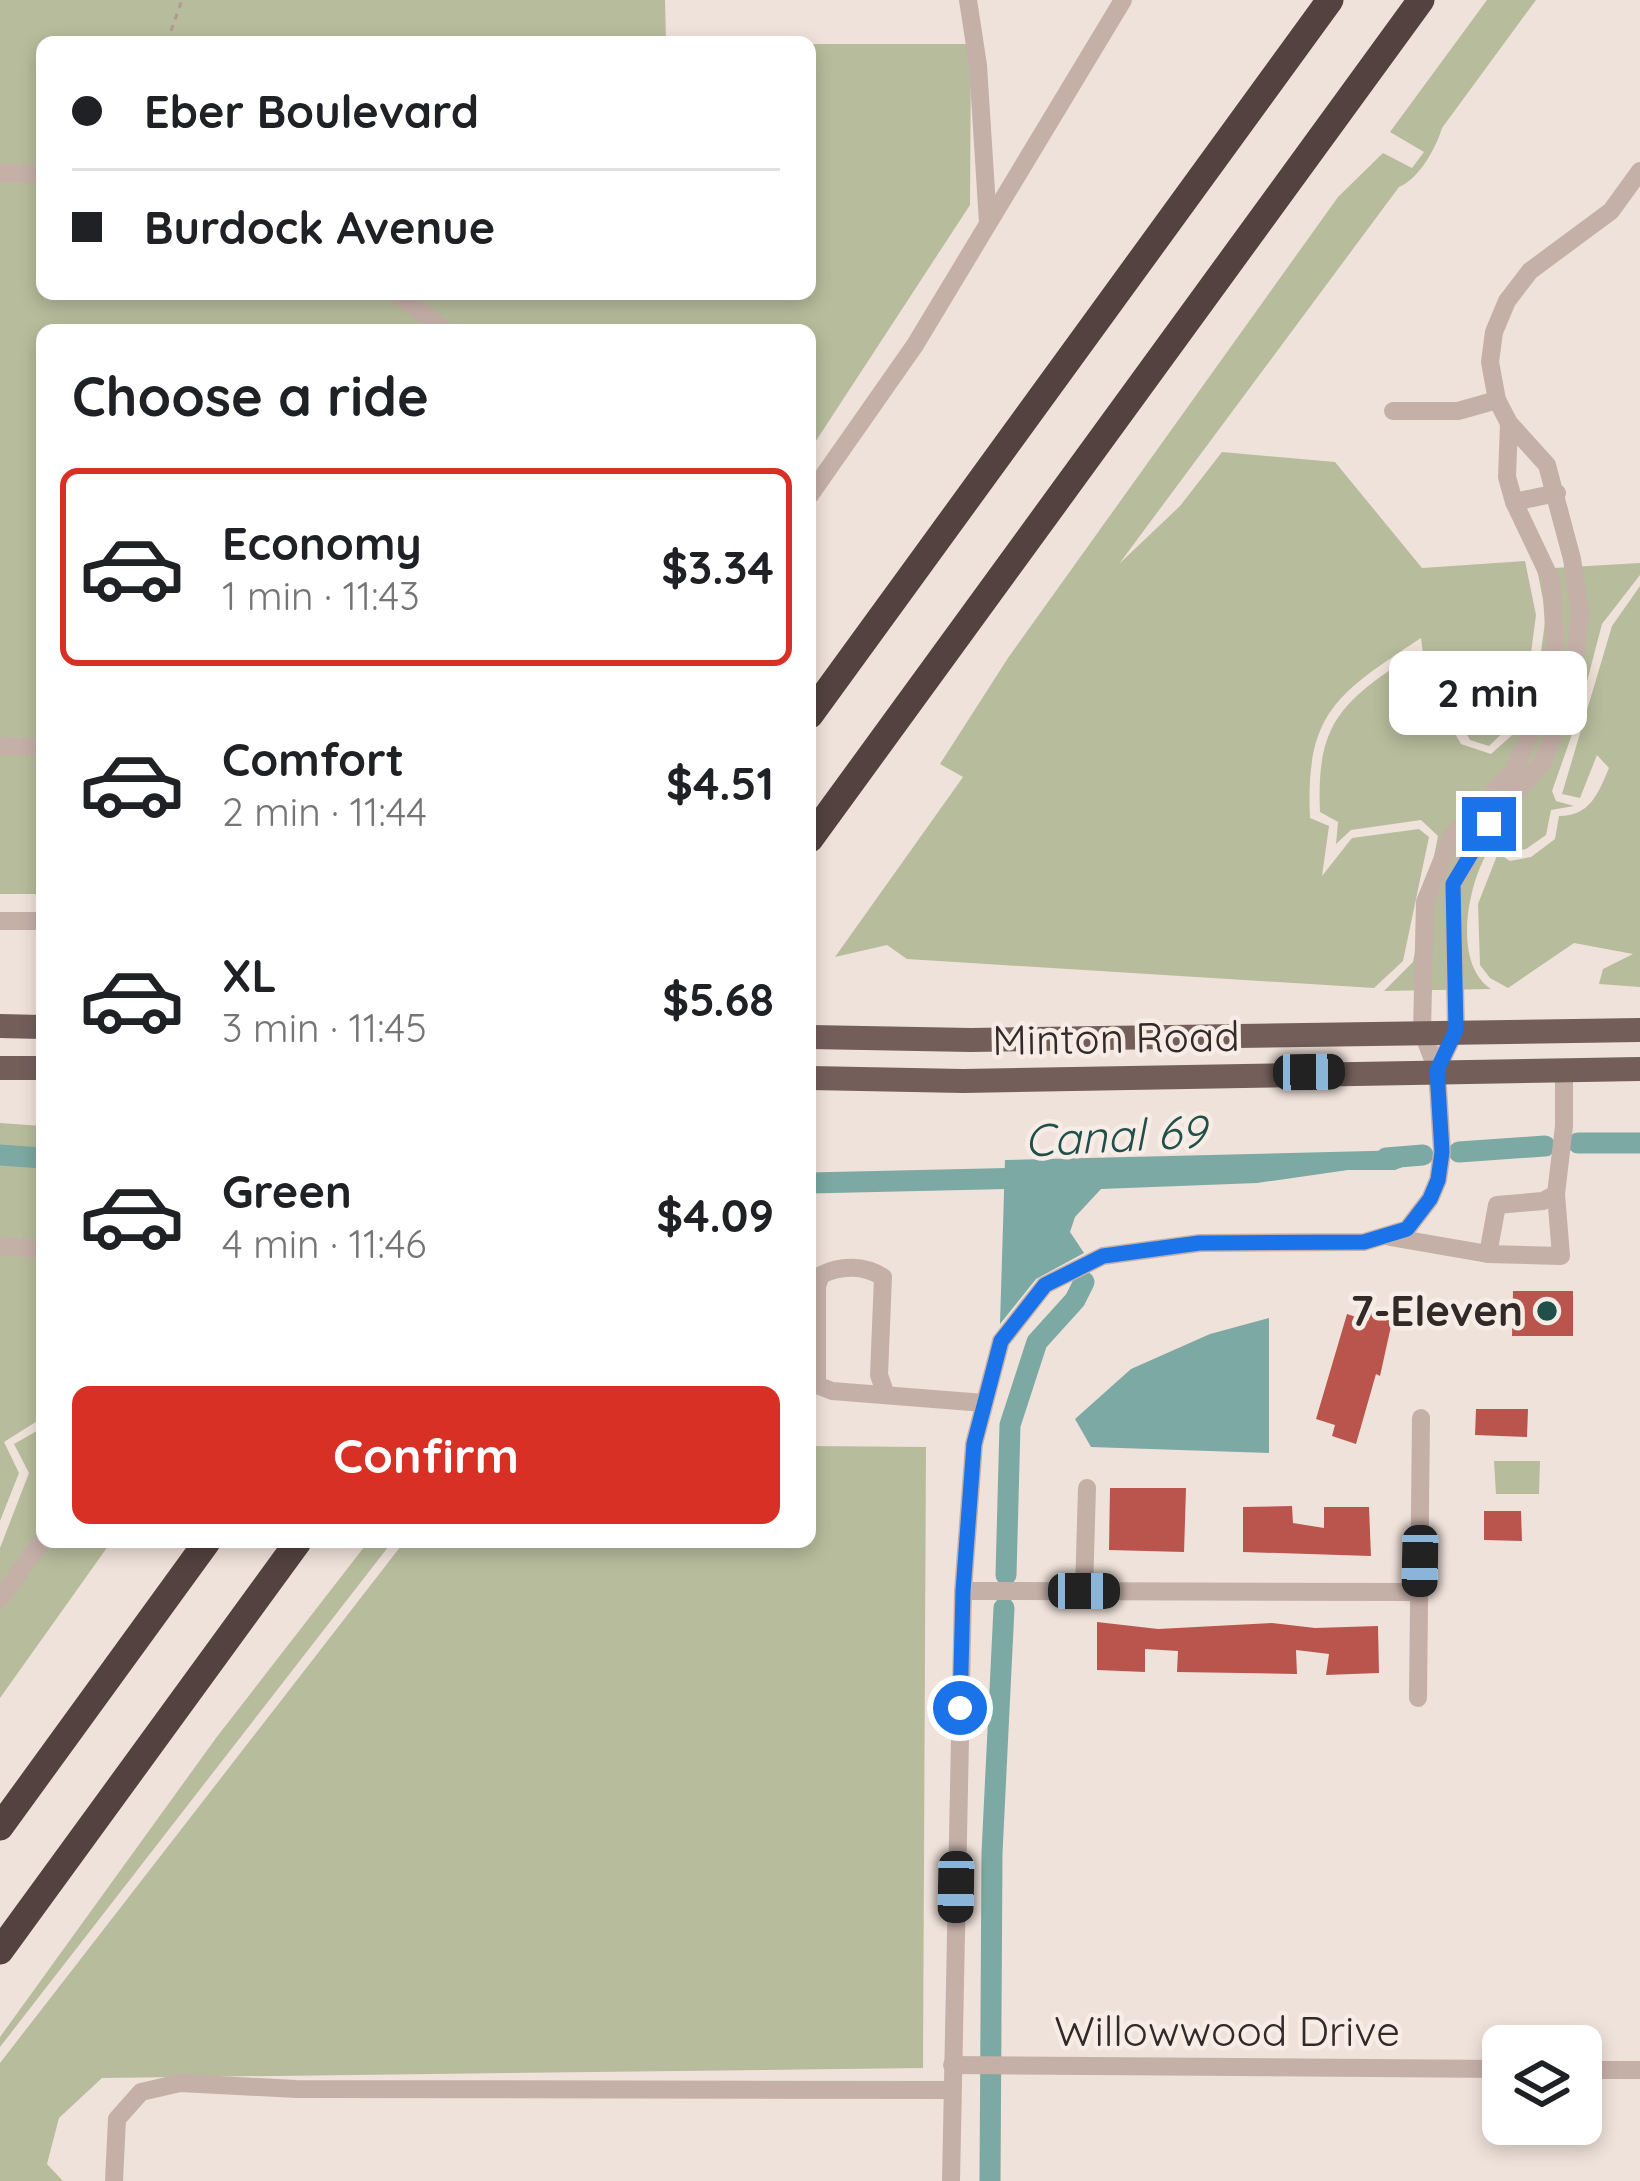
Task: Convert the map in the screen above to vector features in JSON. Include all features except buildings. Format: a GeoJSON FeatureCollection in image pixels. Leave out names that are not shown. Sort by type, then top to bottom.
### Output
{"type":"FeatureCollection","features":[{"type":"Feature","properties":{"kind":"highway"},"geometry":{"type":"LineString","coordinates":[[816,707],[1330,0]]}},
{"type":"Feature","properties":{"kind":"highway"},"geometry":{"type":"LineString","coordinates":[[816,831],[1421,0]]}},
{"type":"Feature","properties":{"kind":"highway"},"geometry":{"type":"LineString","coordinates":[[0,1827],[203,1548]]}},
{"type":"Feature","properties":{"kind":"highway"},"geometry":{"type":"LineString","coordinates":[[0,1951],[294,1548]]}},
{"type":"Feature","properties":{"kind":"main road"},"geometry":{"type":"LineString","coordinates":[[0,1027],[36,1027]]}},
{"type":"Feature","properties":{"kind":"main road","name":"Minton Road"},"geometry":{"type":"LineString","coordinates":[[816,1037],[971,1040],[1640,1030]]}},
{"type":"Feature","properties":{"kind":"main road"},"geometry":{"type":"LineString","coordinates":[[0,1068],[36,1068]]}},
{"type":"Feature","properties":{"kind":"main road","name":"Minton Road"},"geometry":{"type":"LineString","coordinates":[[816,1078],[963,1081],[1640,1069]]}},
{"type":"Feature","properties":{"kind":"street"},"geometry":{"type":"LineString","coordinates":[[968,0],[978,65],[988,223]]}},
{"type":"Feature","properties":{"kind":"street"},"geometry":{"type":"LineString","coordinates":[[816,486],[915,344],[1123,0]]}},
{"type":"Feature","properties":{"kind":"street"},"geometry":{"type":"LineString","coordinates":[[951,2181],[951,2090],[960,2066],[963,1591],[974,1444],[1001,1341],[1045,1285],[1103,1256],[1199,1243],[1364,1242],[1407,1229],[1430,1199],[1442,1152],[1437,1070],[1422,1031],[1425,902],[1452,836],[1482,817],[1543,762],[1573,679],[1580,611],[1572,559],[1547,465],[1509,423],[1497,400],[1490,362],[1494,332],[1507,301],[1530,271],[1611,211],[1640,170]]}},
{"type":"Feature","properties":{"kind":"street"},"geometry":{"type":"LineString","coordinates":[[0,173],[36,174]]}},
{"type":"Feature","properties":{"kind":"street"},"geometry":{"type":"LineString","coordinates":[[405,300],[437,324]]}},
{"type":"Feature","properties":{"kind":"street"},"geometry":{"type":"LineString","coordinates":[[1393,410],[1458,411],[1497,400]]}},
{"type":"Feature","properties":{"kind":"street"},"geometry":{"type":"LineString","coordinates":[[1437,1070],[1456,1030],[1453,884],[1482,817],[1513,772],[1545,701],[1556,644],[1548,572],[1507,477],[1509,423]]}},
{"type":"Feature","properties":{"kind":"street"},"geometry":{"type":"LineString","coordinates":[[1514,502],[1557,494]]}},
{"type":"Feature","properties":{"kind":"street"},"geometry":{"type":"LineString","coordinates":[[1548,572],[1572,559]]}},
{"type":"Feature","properties":{"kind":"street"},"geometry":{"type":"LineString","coordinates":[[1550,674],[1573,679]]}},
{"type":"Feature","properties":{"kind":"street"},"geometry":{"type":"LineString","coordinates":[[0,746],[36,747]]}},
{"type":"Feature","properties":{"kind":"street"},"geometry":{"type":"LineString","coordinates":[[0,921],[36,921]]}},
{"type":"Feature","properties":{"kind":"street"},"geometry":{"type":"LineString","coordinates":[[1390,1237],[1488,1254],[1561,1256],[1556,1194],[1564,1126],[1564,1069]]}},
{"type":"Feature","properties":{"kind":"street"},"geometry":{"type":"LineString","coordinates":[[1488,1254],[1497,1205],[1543,1201],[1556,1194]]}},
{"type":"Feature","properties":{"kind":"street"},"geometry":{"type":"LineString","coordinates":[[0,1246],[36,1249]]}},
{"type":"Feature","properties":{"kind":"street"},"geometry":{"type":"LineString","coordinates":[[886,1395],[879,1375],[883,1277],[858,1268],[833,1269],[821,1275],[817,1286],[817,1384],[832,1391],[984,1403]]}},
{"type":"Feature","properties":{"kind":"street"},"geometry":{"type":"LineString","coordinates":[[1418,1698],[1420,1418]]}},
{"type":"Feature","properties":{"kind":"street"},"geometry":{"type":"LineString","coordinates":[[1084,1591],[1087,1488]]}},
{"type":"Feature","properties":{"kind":"street"},"geometry":{"type":"LineString","coordinates":[[0,1599],[37,1548]]}},
{"type":"Feature","properties":{"kind":"street"},"geometry":{"type":"LineString","coordinates":[[963,1591],[1419,1592]]}},
{"type":"Feature","properties":{"kind":"street","name":"Willowwood Drive"},"geometry":{"type":"LineString","coordinates":[[960,2066],[1482,2069]]}},
{"type":"Feature","properties":{"kind":"street"},"geometry":{"type":"LineString","coordinates":[[1602,2070],[1640,2070]]}},
{"type":"Feature","properties":{"kind":"street"},"geometry":{"type":"LineString","coordinates":[[114,2181],[117,2120],[141,2092],[180,2083],[296,2089],[951,2090]]}},
{"type":"Feature","properties":{"kind":"path"},"geometry":{"type":"LineString","coordinates":[[169,36],[182,0]]}},
{"type":"Feature","properties":{"kind":"green space"},"geometry":{"type":"Polygon","coordinates":[[[0,0],[665,0],[666,36],[36,36],[36,300],[816,300],[816,44],[971,44],[970,205],[816,441],[816,324],[36,324],[36,894],[0,894],[0,0]]]}},
{"type":"Feature","properties":{"kind":"green space"},"geometry":{"type":"Polygon","coordinates":[[[1487,0],[1536,0],[1442,128],[1420,170],[1399,187],[1119,564],[1180,506],[1222,452],[1335,462],[1422,568],[1525,561],[1536,615],[1523,713],[1489,746],[1470,740],[1424,661],[1421,638],[1348,691],[1321,729],[1310,782],[1310,818],[1329,826],[1322,876],[1352,838],[1419,829],[1429,837],[1403,961],[1374,988],[907,959],[887,945],[835,957],[963,777],[940,764],[1008,658],[1338,197],[1383,153],[1412,168],[1424,152],[1390,132],[1487,0]]]}},
{"type":"Feature","properties":{"kind":"green space"},"geometry":{"type":"Polygon","coordinates":[[[1640,563],[1640,575],[1602,624],[1552,791],[1556,801],[1574,806],[1551,810],[1546,835],[1526,849],[1512,852],[1501,844],[1492,845],[1476,878],[1467,941],[1479,977],[1491,989],[1384,991],[1413,962],[1438,836],[1421,820],[1351,830],[1336,844],[1338,822],[1320,812],[1320,781],[1329,735],[1338,718],[1368,687],[1413,654],[1461,744],[1491,754],[1532,717],[1546,615],[1537,569],[1640,563]]]}},
{"type":"Feature","properties":{"kind":"green space"},"geometry":{"type":"Polygon","coordinates":[[[1640,586],[1640,987],[1599,984],[1603,969],[1633,954],[1574,943],[1508,988],[1490,978],[1480,965],[1478,904],[1498,853],[1510,861],[1531,857],[1555,839],[1559,816],[1586,808],[1601,786],[1609,768],[1597,755],[1580,798],[1562,794],[1612,626],[1640,586]]]}},
{"type":"Feature","properties":{"kind":"green space"},"geometry":{"type":"Polygon","coordinates":[[[0,1123],[36,1126],[36,1422],[4,1442],[19,1473],[0,1521],[0,1123]]]}},
{"type":"Feature","properties":{"kind":"green space"},"geometry":{"type":"Polygon","coordinates":[[[36,1431],[36,1548],[107,1548],[0,1698],[0,1548],[29,1473],[14,1444],[36,1431]]]}},
{"type":"Feature","properties":{"kind":"green space"},"geometry":{"type":"Polygon","coordinates":[[[816,1446],[926,1447],[923,2068],[102,2078],[59,2118],[47,2164],[63,2181],[0,2181],[0,2063],[399,1548],[816,1548],[816,1446]]]}},
{"type":"Feature","properties":{"kind":"green space"},"geometry":{"type":"Polygon","coordinates":[[[1494,1461],[1540,1461],[1539,1494],[1496,1494],[1494,1461]]]}},
{"type":"Feature","properties":{"kind":"green space"},"geometry":{"type":"Polygon","coordinates":[[[363,1548],[387,1548],[0,2047],[0,2037],[216,1738],[363,1548]]]}},
{"type":"Feature","properties":{"kind":"water"},"geometry":{"type":"Polygon","coordinates":[[[1411,1150],[1410,1164],[1395,1170],[1348,1170],[1257,1183],[1101,1189],[1075,1217],[1070,1232],[1084,1253],[1036,1279],[1000,1324],[1005,1160],[1411,1150]]]}},
{"type":"Feature","properties":{"kind":"water"},"geometry":{"type":"Polygon","coordinates":[[[1269,1318],[1269,1453],[1091,1447],[1075,1419],[1131,1369],[1210,1334],[1269,1318]]]}},
{"type":"Feature","properties":{"kind":"waterway","name":"Canal 69"},"geometry":{"type":"LineString","coordinates":[[1578,1143],[1640,1143]]}},
{"type":"Feature","properties":{"kind":"waterway","name":"Canal 69"},"geometry":{"type":"LineString","coordinates":[[1459,1152],[1545,1146]]}},
{"type":"Feature","properties":{"kind":"waterway","name":"Canal 69"},"geometry":{"type":"LineString","coordinates":[[0,1155],[36,1158]]}},
{"type":"Feature","properties":{"kind":"waterway","name":"Canal 69"},"geometry":{"type":"LineString","coordinates":[[1386,1158],[1423,1155]]}},
{"type":"Feature","properties":{"kind":"waterway","name":"Canal 69"},"geometry":{"type":"LineString","coordinates":[[816,1183],[1031,1178]]}},
{"type":"Feature","properties":{"kind":"waterway"},"geometry":{"type":"LineString","coordinates":[[1006,1575],[1010,1425],[1037,1342],[1075,1300],[1084,1282]]}},
{"type":"Feature","properties":{"kind":"waterway"},"geometry":{"type":"LineString","coordinates":[[990,2181],[992,1853],[1004,1608]]}},
{"type":"Feature","properties":{"kind":"place","name":"7-Eleven"},"geometry":{"type":"Point","coordinates":[1547,1311]}},
{"type":"Feature","properties":{"kind":"route"},"geometry":{"type":"LineString","coordinates":[[960,1708],[974,1444],[1001,1341],[1045,1285],[1103,1256],[1199,1243],[1364,1242],[1407,1229],[1430,1199],[1442,1152],[1437,1070],[1456,1030],[1453,884],[1489,824]]}}]}
